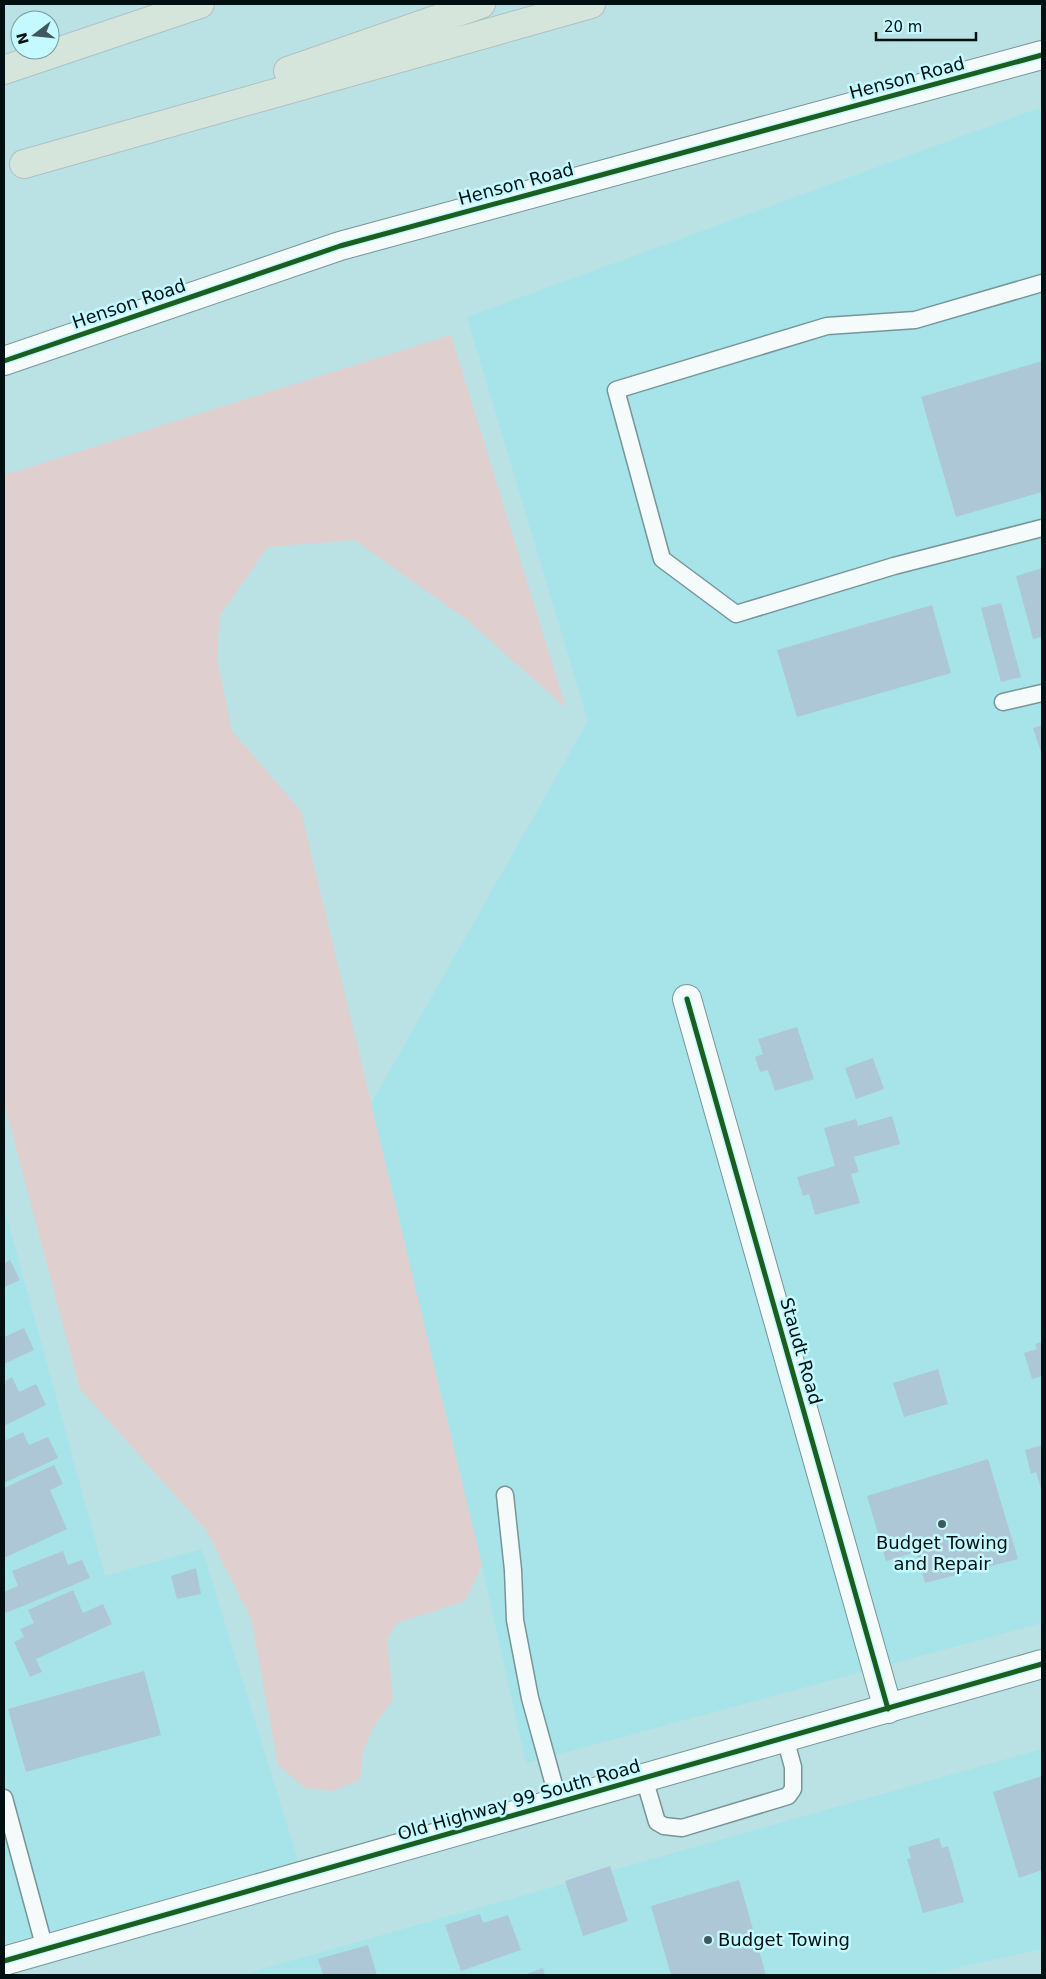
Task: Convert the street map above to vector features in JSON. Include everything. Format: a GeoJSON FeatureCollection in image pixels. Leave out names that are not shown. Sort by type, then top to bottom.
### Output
{"type":"FeatureCollection","features":[{"type":"Feature","properties":{"kind":"highway"},"geometry":{"type":"LineString","coordinates":[[60,46],[164,4]]}},
{"type":"Feature","properties":{"kind":"highway"},"geometry":{"type":"LineString","coordinates":[[4,69],[200,4]]}},
{"type":"Feature","properties":{"kind":"highway"},"geometry":{"type":"LineString","coordinates":[[14,168],[480,4]]}},
{"type":"Feature","properties":{"kind":"highway"},"geometry":{"type":"LineString","coordinates":[[14,168],[592,4]]}},
{"type":"Feature","properties":{"kind":"highway"},"geometry":{"type":"LineString","coordinates":[[4,69],[25,60]]}},
{"type":"Feature","properties":{"kind":"street","name":"Henson Road"},"geometry":{"type":"LineString","coordinates":[[4,361],[340,246],[1042,55]]}},
{"type":"Feature","properties":{"kind":"street","name":"Staudt Road"},"geometry":{"type":"LineString","coordinates":[[687,999],[888,1709]]}},
{"type":"Feature","properties":{"kind":"street","name":"Old Highway 99 South Road"},"geometry":{"type":"LineString","coordinates":[[4,1961],[1042,1664]]}},
{"type":"Feature","properties":{"kind":"lane"},"geometry":{"type":"LineString","coordinates":[[1042,283],[915,320],[827,326],[616,390],[662,559],[736,614],[894,566],[1042,528]]}},
{"type":"Feature","properties":{"kind":"lane"},"geometry":{"type":"LineString","coordinates":[[1003,702],[1042,693]]}},
{"type":"Feature","properties":{"kind":"lane"},"geometry":{"type":"LineString","coordinates":[[505,1495],[513,1570],[515,1620],[530,1698],[559,1803]]}},
{"type":"Feature","properties":{"kind":"lane"},"geometry":{"type":"LineString","coordinates":[[644,1778],[657,1822],[664,1826],[682,1828],[717,1819],[788,1796],[793,1789],[793,1768],[785,1738]]}},
{"type":"Feature","properties":{"kind":"lane"},"geometry":{"type":"LineString","coordinates":[[4,1798],[45,1949]]}},
{"type":"Feature","properties":{"kind":"shaded area"},"geometry":{"type":"Polygon","coordinates":[[[1042,107],[1042,1623],[526,1763],[482,1565],[371,1104],[588,721],[467,317],[1042,107]]]}},
{"type":"Feature","properties":{"kind":"shaded area"},"geometry":{"type":"Polygon","coordinates":[[[451,335],[566,708],[466,619],[354,540],[268,547],[220,615],[217,660],[232,731],[301,811],[482,1565],[465,1601],[397,1623],[387,1640],[393,1699],[374,1726],[363,1750],[360,1780],[333,1791],[305,1788],[278,1765],[251,1618],[206,1530],[80,1389],[4,1103],[4,475],[451,335]]]}},
{"type":"Feature","properties":{"kind":"shaded area"},"geometry":{"type":"Polygon","coordinates":[[[4,1207],[105,1576],[202,1549],[298,1861],[4,1945],[4,1207]]]}},
{"type":"Feature","properties":{"kind":"shaded area"},"geometry":{"type":"Polygon","coordinates":[[[1042,1749],[1042,1949],[923,1975],[241,1975],[1042,1749]]]}},
{"type":"Feature","properties":{"kind":"building"},"geometry":{"type":"Polygon","coordinates":[[[1042,361],[1042,492],[956,517],[921,397],[1042,361]]]}},
{"type":"Feature","properties":{"kind":"building"},"geometry":{"type":"Polygon","coordinates":[[[1042,568],[1042,637],[1033,639],[1016,576],[1042,568]]]}},
{"type":"Feature","properties":{"kind":"building"},"geometry":{"type":"Polygon","coordinates":[[[1001,603],[1021,677],[1001,682],[981,608],[1001,603]]]}},
{"type":"Feature","properties":{"kind":"building"},"geometry":{"type":"Polygon","coordinates":[[[932,605],[951,673],[797,717],[777,650],[932,605]]]}},
{"type":"Feature","properties":{"kind":"building"},"geometry":{"type":"Polygon","coordinates":[[[1042,725],[1042,755],[1033,728],[1042,725]]]}},
{"type":"Feature","properties":{"kind":"building"},"geometry":{"type":"Polygon","coordinates":[[[797,1027],[814,1079],[775,1091],[768,1070],[760,1072],[755,1057],[763,1054],[758,1039],[797,1027]]]}},
{"type":"Feature","properties":{"kind":"building"},"geometry":{"type":"Polygon","coordinates":[[[873,1058],[884,1089],[856,1099],[845,1068],[873,1058]]]}},
{"type":"Feature","properties":{"kind":"building"},"geometry":{"type":"Polygon","coordinates":[[[892,1116],[900,1144],[854,1157],[859,1172],[851,1174],[860,1203],[815,1215],[809,1194],[803,1196],[797,1177],[835,1166],[824,1128],[856,1119],[858,1126],[892,1116]]]}},
{"type":"Feature","properties":{"kind":"building"},"geometry":{"type":"Polygon","coordinates":[[[10,1260],[20,1280],[4,1287],[4,1263],[10,1260]]]}},
{"type":"Feature","properties":{"kind":"building"},"geometry":{"type":"Polygon","coordinates":[[[24,1328],[34,1350],[4,1364],[4,1337],[24,1328]]]}},
{"type":"Feature","properties":{"kind":"building"},"geometry":{"type":"Polygon","coordinates":[[[1042,1342],[1042,1376],[1032,1379],[1024,1353],[1037,1349],[1035,1344],[1042,1342]]]}},
{"type":"Feature","properties":{"kind":"building"},"geometry":{"type":"Polygon","coordinates":[[[938,1369],[948,1404],[904,1417],[893,1383],[938,1369]]]}},
{"type":"Feature","properties":{"kind":"building"},"geometry":{"type":"Polygon","coordinates":[[[12,1377],[19,1392],[36,1384],[46,1405],[4,1426],[4,1382],[12,1377]]]}},
{"type":"Feature","properties":{"kind":"building"},"geometry":{"type":"Polygon","coordinates":[[[23,1432],[29,1445],[48,1437],[58,1458],[4,1483],[4,1441],[23,1432]]]}},
{"type":"Feature","properties":{"kind":"building"},"geometry":{"type":"Polygon","coordinates":[[[1042,1445],[1042,1492],[1036,1472],[1031,1474],[1025,1450],[1042,1445]]]}},
{"type":"Feature","properties":{"kind":"building","name":"Budget Towing and Repair"},"geometry":{"type":"Polygon","coordinates":[[[988,1459],[1018,1559],[925,1583],[916,1552],[886,1561],[867,1496],[988,1459]]]}},
{"type":"Feature","properties":{"kind":"building"},"geometry":{"type":"Polygon","coordinates":[[[54,1465],[63,1484],[50,1490],[67,1529],[4,1558],[4,1488],[54,1465]]]}},
{"type":"Feature","properties":{"kind":"building"},"geometry":{"type":"Polygon","coordinates":[[[63,1551],[68,1565],[82,1560],[90,1578],[6,1613],[4,1608],[4,1592],[18,1586],[12,1571],[63,1551]]]}},
{"type":"Feature","properties":{"kind":"building"},"geometry":{"type":"Polygon","coordinates":[[[196,1568],[201,1594],[177,1599],[171,1576],[196,1568]]]}},
{"type":"Feature","properties":{"kind":"building"},"geometry":{"type":"Polygon","coordinates":[[[73,1590],[83,1613],[103,1604],[112,1624],[36,1659],[42,1672],[30,1677],[14,1642],[24,1637],[20,1629],[34,1623],[28,1610],[73,1590]]]}},
{"type":"Feature","properties":{"kind":"building"},"geometry":{"type":"Polygon","coordinates":[[[144,1671],[161,1735],[26,1772],[8,1709],[144,1671]]]}},
{"type":"Feature","properties":{"kind":"building"},"geometry":{"type":"Polygon","coordinates":[[[1042,1776],[1042,1870],[1019,1878],[993,1792],[1042,1776]]]}},
{"type":"Feature","properties":{"kind":"building"},"geometry":{"type":"Polygon","coordinates":[[[939,1838],[942,1848],[948,1846],[964,1902],[923,1913],[907,1859],[911,1858],[908,1847],[939,1838]]]}},
{"type":"Feature","properties":{"kind":"building"},"geometry":{"type":"Polygon","coordinates":[[[610,1866],[628,1921],[583,1936],[565,1881],[610,1866]]]}},
{"type":"Feature","properties":{"kind":"building","name":"Budget Towing"},"geometry":{"type":"Polygon","coordinates":[[[739,1880],[766,1975],[671,1975],[651,1906],[739,1880]]]}},
{"type":"Feature","properties":{"kind":"building"},"geometry":{"type":"Polygon","coordinates":[[[480,1914],[483,1923],[508,1915],[521,1950],[461,1971],[445,1925],[480,1914]]]}},
{"type":"Feature","properties":{"kind":"building"},"geometry":{"type":"Polygon","coordinates":[[[368,1945],[377,1975],[323,1975],[318,1959],[368,1945]]]}},
{"type":"Feature","properties":{"kind":"building"},"geometry":{"type":"Polygon","coordinates":[[[543,1968],[545,1975],[523,1975],[543,1968]]]}},
{"type":"Feature","properties":{"kind":"cycle path"},"geometry":{"type":"LineString","coordinates":[[4,361],[340,246],[1042,55]]}},
{"type":"Feature","properties":{"kind":"cycle path"},"geometry":{"type":"LineString","coordinates":[[687,999],[888,1709]]}},
{"type":"Feature","properties":{"kind":"cycle path"},"geometry":{"type":"LineString","coordinates":[[4,1961],[1042,1664]]}},
{"type":"Feature","properties":{"kind":"place","name":"Budget Towing and Repair"},"geometry":{"type":"Point","coordinates":[942,1524]}},
{"type":"Feature","properties":{"kind":"place","name":"Budget Towing"},"geometry":{"type":"Point","coordinates":[708,1940]}}]}
